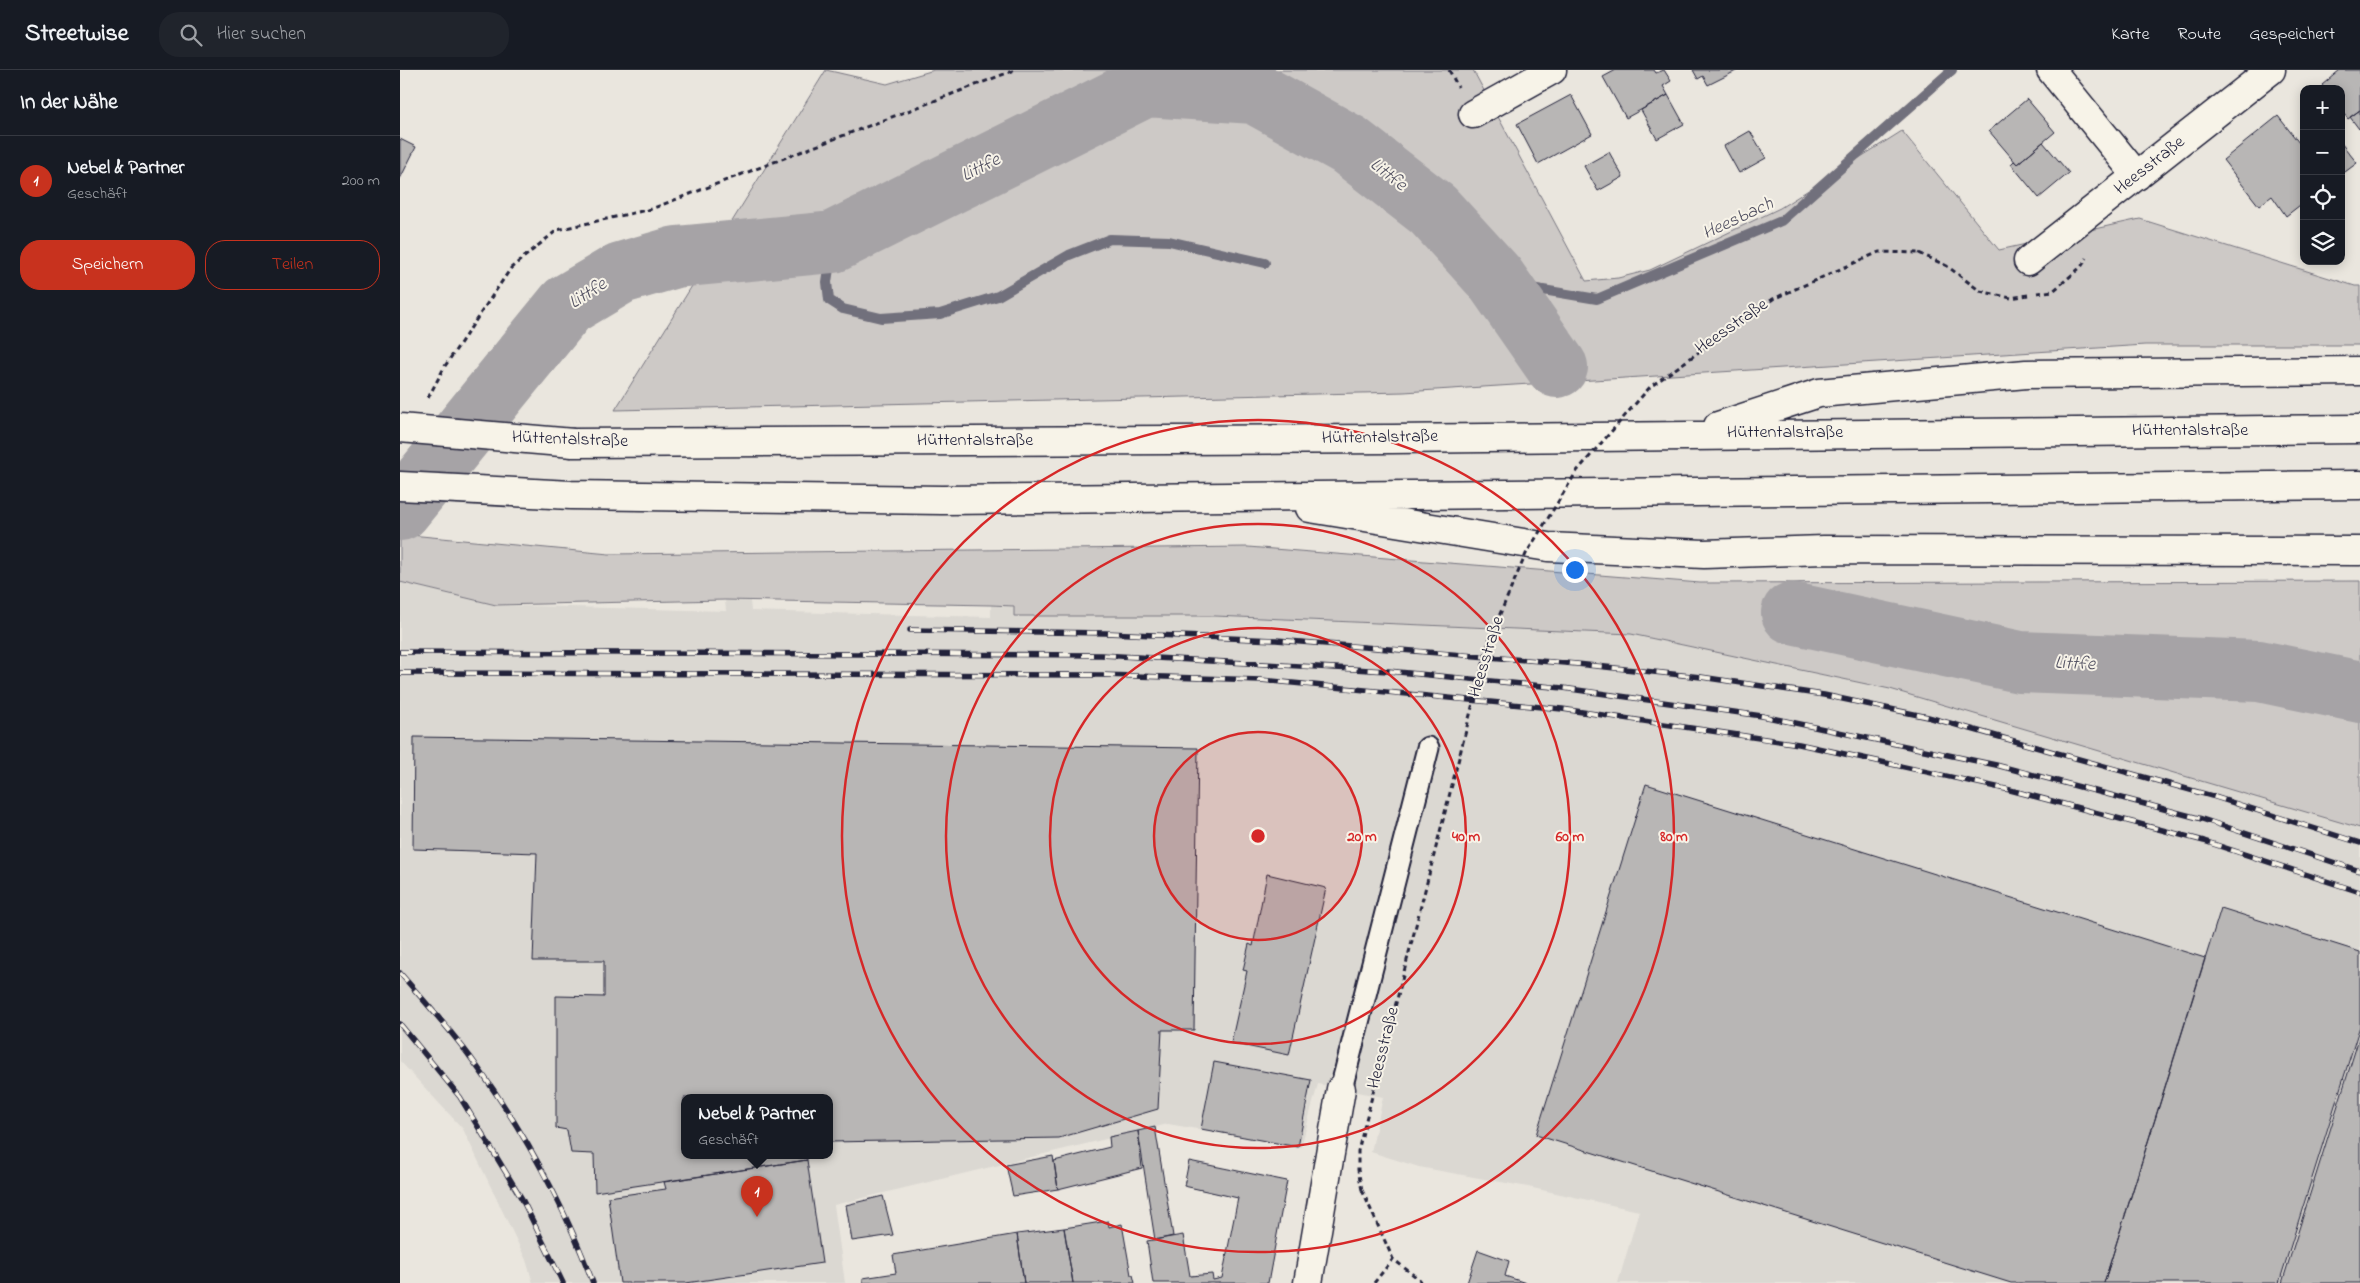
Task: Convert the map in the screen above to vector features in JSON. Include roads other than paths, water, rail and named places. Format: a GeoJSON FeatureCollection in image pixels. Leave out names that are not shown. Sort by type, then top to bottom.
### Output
{"type":"FeatureCollection","features":[{"type":"Feature","properties":{"kind":"main road"},"geometry":{"type":"LineString","coordinates":[[1472,114],[1552,70]]}},
{"type":"Feature","properties":{"kind":"main road"},"geometry":{"type":"LineString","coordinates":[[2050,70],[2137,176]]}},
{"type":"Feature","properties":{"kind":"main road","name":"Heesstraße"},"geometry":{"type":"LineString","coordinates":[[2028,261],[2271,70]]}},
{"type":"Feature","properties":{"kind":"main road"},"geometry":{"type":"LineString","coordinates":[[1693,434],[1819,393],[1839,391],[2026,374],[2360,371]]}},
{"type":"Feature","properties":{"kind":"main road","name":"Hüttentalstraße"},"geometry":{"type":"LineString","coordinates":[[400,428],[573,443],[1382,439],[1693,434],[2360,429]]}},
{"type":"Feature","properties":{"kind":"main road"},"geometry":{"type":"LineString","coordinates":[[400,486],[571,495],[942,500],[2360,485]]}},
{"type":"Feature","properties":{"kind":"main road"},"geometry":{"type":"LineString","coordinates":[[1240,497],[1548,547],[1704,554],[1824,550],[2360,551]]}},
{"type":"Feature","properties":{"kind":"main road","name":"Heesstraße"},"geometry":{"type":"LineString","coordinates":[[1308,1283],[1341,1089]]}},
{"type":"Feature","properties":{"kind":"lane"},"geometry":{"type":"LineString","coordinates":[[1341,1089],[1428,748]]}},
{"type":"Feature","properties":{"kind":"waterway","name":"Heesbach"},"geometry":{"type":"LineString","coordinates":[[1495,278],[1519,286],[1597,299],[1781,221],[1952,70]]}},
{"type":"Feature","properties":{"kind":"waterway","name":"Littfe"},"geometry":{"type":"LineString","coordinates":[[400,510],[567,305],[621,273],[676,257],[833,242],[1146,86],[1255,93],[1349,145],[1433,210],[1495,278],[1557,367]]}},
{"type":"Feature","properties":{"kind":"waterway"},"geometry":{"type":"LineString","coordinates":[[833,242],[827,282],[829,300],[843,309],[881,318],[940,314],[998,296],[1069,255],[1110,239],[1169,241],[1265,263]]}},
{"type":"Feature","properties":{"kind":"waterway","name":"Littfe"},"geometry":{"type":"LineString","coordinates":[[1792,613],[2020,662],[2259,671],[2360,692]]}},
{"type":"Feature","properties":{"kind":"railway"},"geometry":{"type":"LineString","coordinates":[[910,630],[1106,633],[1276,640],[1577,664],[1701,677],[1824,695],[1928,717],[2212,796],[2360,843]]}},
{"type":"Feature","properties":{"kind":"railway"},"geometry":{"type":"LineString","coordinates":[[400,652],[1101,655],[1388,671],[1563,688],[1762,716],[1996,765],[2202,819],[2360,871]]}},
{"type":"Feature","properties":{"kind":"railway"},"geometry":{"type":"LineString","coordinates":[[400,673],[1102,675],[1261,680],[1562,709],[1799,744],[2010,790],[2204,841],[2360,892]]}},
{"type":"Feature","properties":{"kind":"railway"},"geometry":{"type":"LineString","coordinates":[[400,973],[463,1047],[524,1138],[569,1224],[593,1283]]}},
{"type":"Feature","properties":{"kind":"railway"},"geometry":{"type":"LineString","coordinates":[[400,1024],[460,1097],[522,1199],[563,1283]]}},
{"type":"Feature","properties":{"kind":"place","name":"Nebel & Partner"},"geometry":{"type":"Point","coordinates":[757,1217]}}]}
